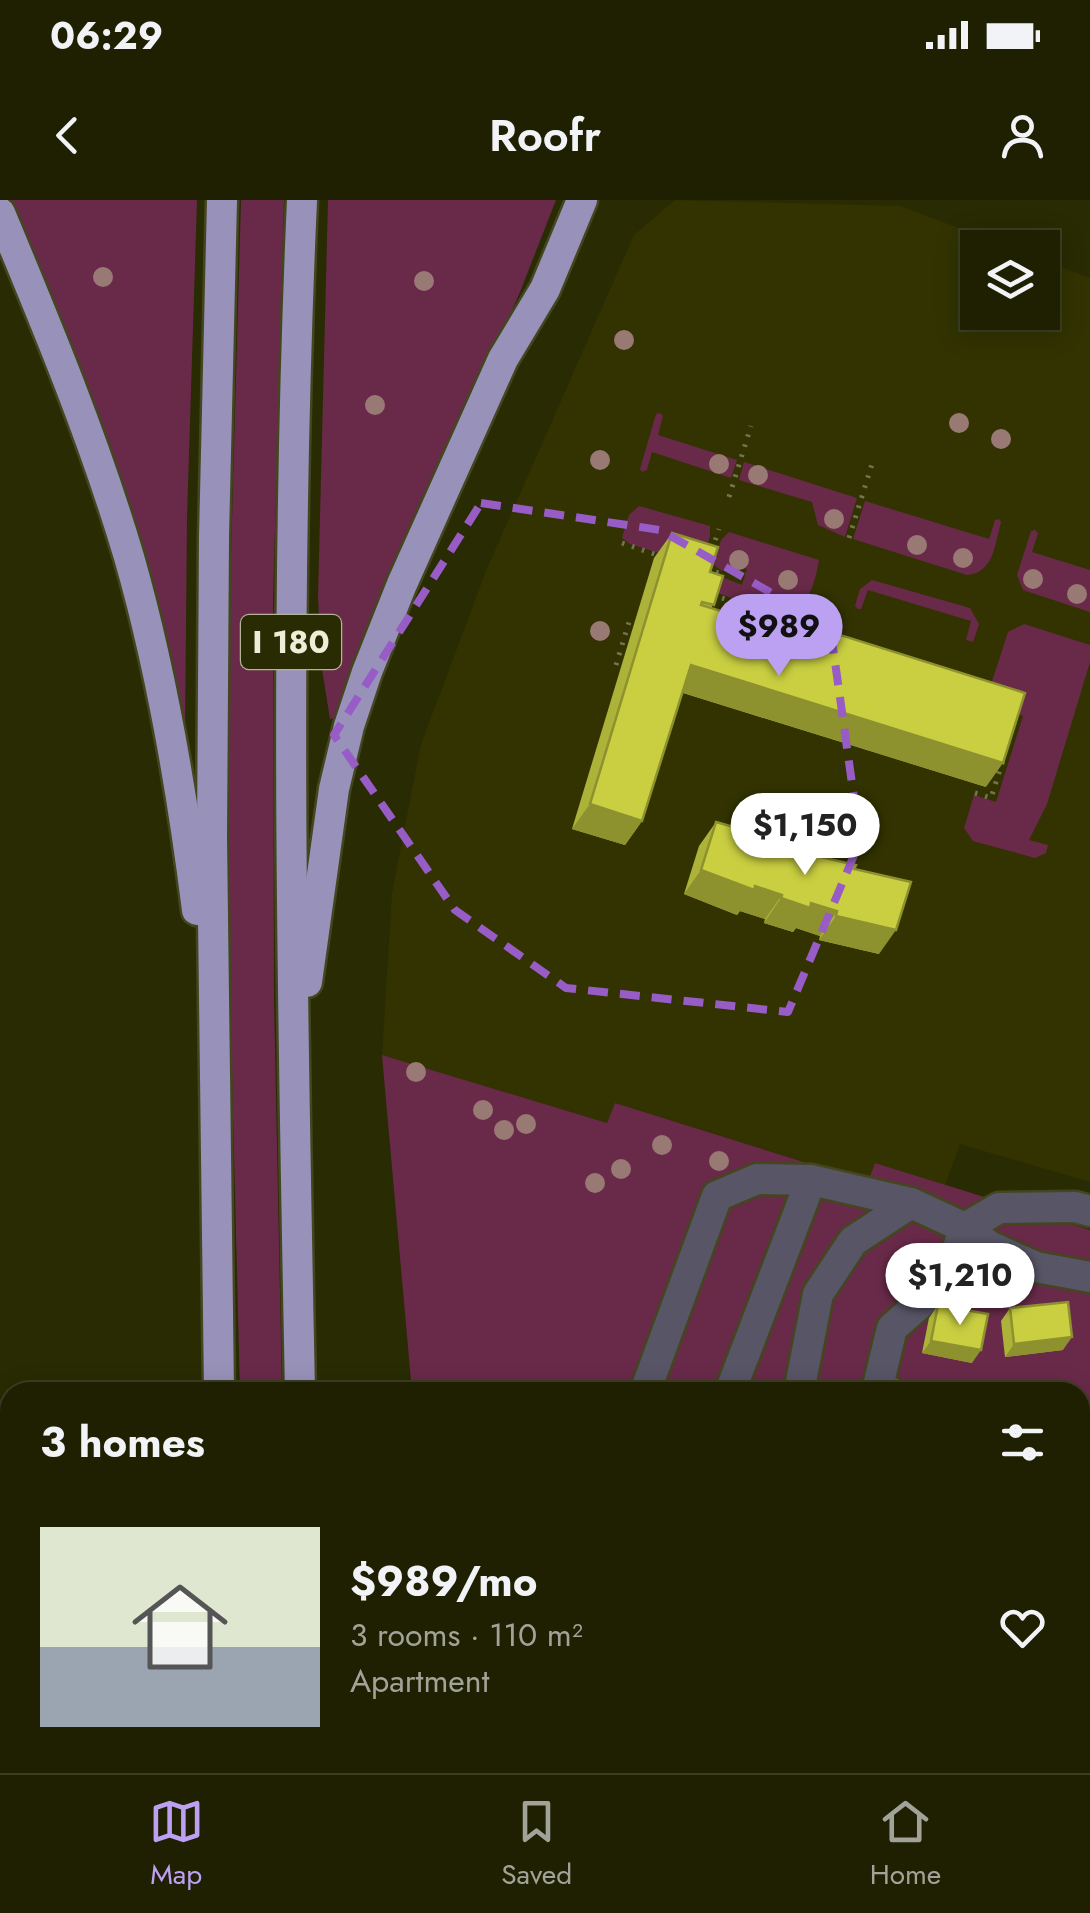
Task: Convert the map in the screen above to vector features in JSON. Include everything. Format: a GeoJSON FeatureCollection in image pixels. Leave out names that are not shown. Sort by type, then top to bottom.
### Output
{"type":"FeatureCollection","features":[{"type":"Feature","properties":{"kind":"highway","name":"I 180"},"geometry":{"type":"LineString","coordinates":[[218,1382],[213,1047],[214,537],[222,200]]}},
{"type":"Feature","properties":{"kind":"highway","name":"I 180"},"geometry":{"type":"LineString","coordinates":[[301,1382],[290,692],[302,200]]}},
{"type":"Feature","properties":{"kind":"highway"},"geometry":{"type":"LineString","coordinates":[[294,1084],[334,789],[355,708],[402,584],[502,359],[545,289],[582,200]]}},
{"type":"Feature","properties":{"kind":"highway"},"geometry":{"type":"LineString","coordinates":[[0,213],[100,467],[129,558],[169,722],[185,814],[213,1047]]}},
{"type":"Feature","properties":{"kind":"street"},"geometry":{"type":"LineString","coordinates":[[649,1382],[716,1196],[757,1180],[811,1180],[911,1204],[1036,1266],[1090,1277]]}},
{"type":"Feature","properties":{"kind":"street"},"geometry":{"type":"LineString","coordinates":[[734,1382],[811,1180]]}},
{"type":"Feature","properties":{"kind":"street"},"geometry":{"type":"LineString","coordinates":[[801,1382],[818,1294],[852,1240],[911,1204]]}},
{"type":"Feature","properties":{"kind":"street"},"geometry":{"type":"LineString","coordinates":[[879,1382],[892,1328],[946,1281],[965,1228],[1000,1208],[1075,1207],[1090,1212]]}},
{"type":"Feature","properties":{"kind":"path"},"geometry":{"type":"LineString","coordinates":[[729,496],[751,426]]}},
{"type":"Feature","properties":{"kind":"path"},"geometry":{"type":"LineString","coordinates":[[849,538],[872,464]]}},
{"type":"Feature","properties":{"kind":"path"},"geometry":{"type":"LineString","coordinates":[[702,581],[719,529]]}},
{"type":"Feature","properties":{"kind":"path"},"geometry":{"type":"LineString","coordinates":[[622,542],[668,559]]}},
{"type":"Feature","properties":{"kind":"path"},"geometry":{"type":"LineString","coordinates":[[706,569],[725,575]]}},
{"type":"Feature","properties":{"kind":"path"},"geometry":{"type":"LineString","coordinates":[[699,590],[786,618]]}},
{"type":"Feature","properties":{"kind":"path"},"geometry":{"type":"LineString","coordinates":[[821,613],[837,618]]}},
{"type":"Feature","properties":{"kind":"path"},"geometry":{"type":"LineString","coordinates":[[616,665],[629,622]]}},
{"type":"Feature","properties":{"kind":"path"},"geometry":{"type":"LineString","coordinates":[[974,793],[991,798],[1006,750]]}},
{"type":"Feature","properties":{"kind":"highlighted area"},"geometry":{"type":"Polygon","coordinates":[[[481,503],[660,530],[830,626],[860,841],[788,1012],[566,988],[455,910],[334,735],[481,503]]]}},
{"type":"Feature","properties":{"kind":"shaded area"},"geometry":{"type":"Polygon","coordinates":[[[11,200],[197,200],[185,731],[179,724],[86,393],[11,200]]]}},
{"type":"Feature","properties":{"kind":"shaded area"},"geometry":{"type":"Polygon","coordinates":[[[241,200],[284,200],[273,602],[274,999],[282,1382],[240,1382],[228,915],[230,591],[241,200]]]}},
{"type":"Feature","properties":{"kind":"shaded area"},"geometry":{"type":"Polygon","coordinates":[[[328,200],[556,200],[520,292],[359,657],[338,717],[330,719],[321,663],[318,596],[328,200]]]}},
{"type":"Feature","properties":{"kind":"shaded area"},"geometry":{"type":"Polygon","coordinates":[[[675,200],[900,206],[964,230],[960,230],[960,330],[1060,330],[1060,267],[1090,278],[1090,1182],[960,1144],[945,1185],[875,1163],[869,1182],[615,1103],[607,1123],[382,1055],[392,893],[421,744],[486,571],[634,235],[675,200]]]}},
{"type":"Feature","properties":{"kind":"shaded area"},"geometry":{"type":"Polygon","coordinates":[[[656,414],[663,416],[658,435],[737,460],[731,478],[652,452],[647,470],[642,472],[656,414]]]}},
{"type":"Feature","properties":{"kind":"shaded area"},"geometry":{"type":"Polygon","coordinates":[[[744,462],[857,498],[845,537],[818,525],[812,502],[739,480],[744,462]]]}},
{"type":"Feature","properties":{"kind":"shaded area"},"geometry":{"type":"Polygon","coordinates":[[[865,501],[989,539],[995,520],[999,519],[992,556],[983,569],[967,575],[853,539],[865,501]]]}},
{"type":"Feature","properties":{"kind":"shaded area"},"geometry":{"type":"Polygon","coordinates":[[[639,506],[710,526],[701,566],[622,538],[629,515],[639,506]]]}},
{"type":"Feature","properties":{"kind":"shaded area"},"geometry":{"type":"Polygon","coordinates":[[[1031,531],[1038,533],[1032,552],[1090,570],[1090,612],[1023,590],[1017,575],[1031,531]]]}},
{"type":"Feature","properties":{"kind":"shaded area"},"geometry":{"type":"Polygon","coordinates":[[[729,532],[819,560],[813,586],[804,602],[793,610],[779,612],[706,589],[722,577],[742,585],[747,569],[729,564],[722,571],[714,565],[721,540],[729,532]]]}},
{"type":"Feature","properties":{"kind":"shaded area"},"geometry":{"type":"Polygon","coordinates":[[[872,580],[970,608],[979,624],[973,642],[966,640],[971,621],[868,590],[858,609],[855,606],[860,589],[872,580]]]}},
{"type":"Feature","properties":{"kind":"shaded area"},"geometry":{"type":"Polygon","coordinates":[[[1024,624],[1090,645],[1090,662],[1047,804],[1029,840],[1048,845],[1046,853],[1035,858],[973,841],[964,828],[974,795],[996,802],[1023,716],[985,703],[1008,632],[1024,624]]]}},
{"type":"Feature","properties":{"kind":"shaded area"},"geometry":{"type":"Polygon","coordinates":[[[382,1055],[607,1123],[615,1103],[868,1182],[875,1163],[1090,1230],[1090,1382],[411,1382],[382,1055]]]}},
{"type":"Feature","properties":{"kind":"building"},"geometry":{"type":"Polygon","coordinates":[[[672,533],[718,547],[710,572],[723,576],[714,605],[701,605],[750,620],[754,608],[1025,693],[1003,763],[691,665],[642,821],[590,804],[672,533]]]}},
{"type":"Feature","properties":{"kind":"building"},"geometry":{"type":"Polygon","coordinates":[[[716,822],[769,843],[771,839],[800,848],[799,852],[856,865],[854,869],[911,882],[896,930],[836,916],[837,911],[811,903],[810,908],[781,898],[782,895],[755,886],[754,890],[701,870],[716,822]]]}},
{"type":"Feature","properties":{"kind":"building"},"geometry":{"type":"Polygon","coordinates":[[[1068,1302],[1072,1337],[1014,1344],[1010,1308],[1068,1302]]]}},
{"type":"Feature","properties":{"kind":"building"},"geometry":{"type":"Polygon","coordinates":[[[938,1305],[988,1314],[981,1350],[931,1341],[938,1305]]]}}]}
